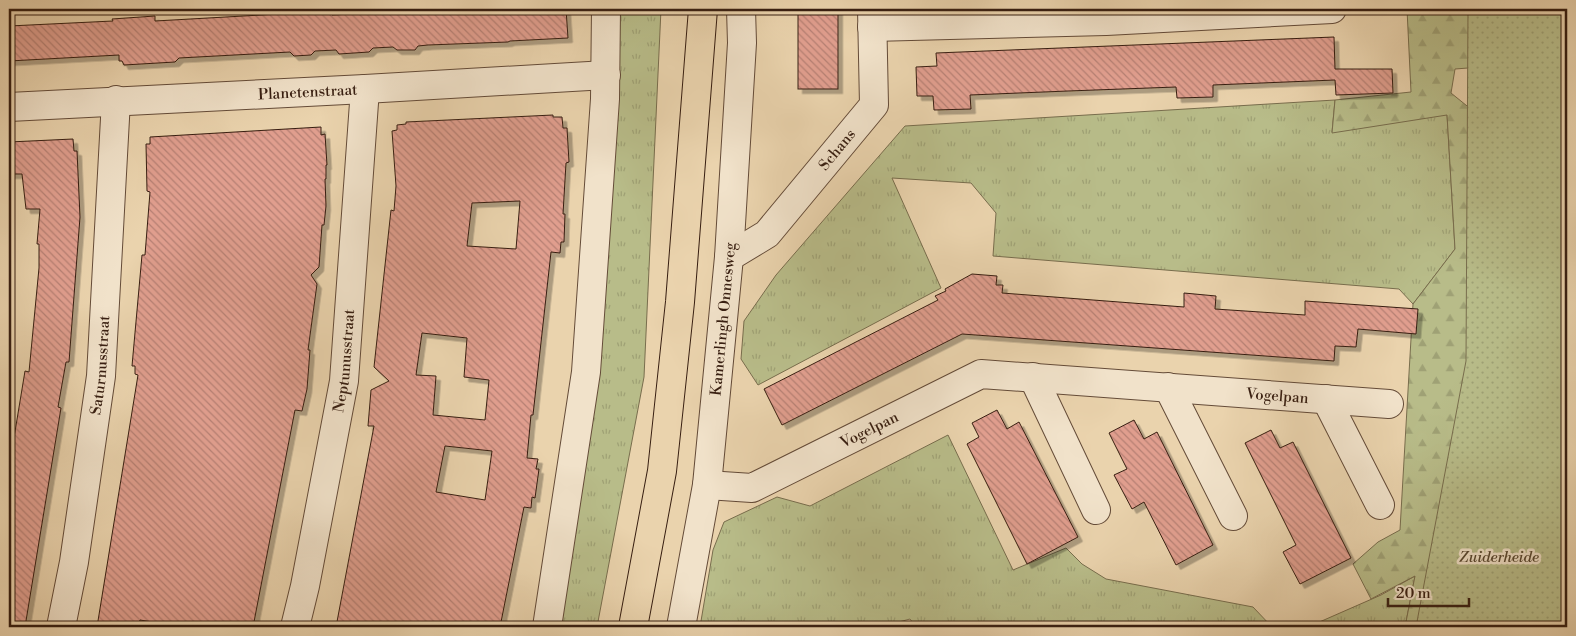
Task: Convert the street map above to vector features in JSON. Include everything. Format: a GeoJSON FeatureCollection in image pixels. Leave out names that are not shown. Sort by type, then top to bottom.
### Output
{"type":"FeatureCollection","features":[{"type":"Feature","properties":{"kind":"main road"},"geometry":{"type":"LineString","coordinates":[[690,9],[693,139]]}},
{"type":"Feature","properties":{"kind":"main road"},"geometry":{"type":"LineString","coordinates":[[633,627],[662,471],[680,302],[703,9]]}},
{"type":"Feature","properties":{"kind":"street"},"geometry":{"type":"LineString","coordinates":[[547,627],[586,372],[606,75],[606,9]]}},
{"type":"Feature","properties":{"kind":"street","name":"Kamerlingh Onnesweg"},"geometry":{"type":"LineString","coordinates":[[680,627],[707,485],[729,257],[742,44],[741,9]]}},
{"type":"Feature","properties":{"kind":"street"},"geometry":{"type":"LineString","coordinates":[[872,18],[1106,21],[1332,9]]}},
{"type":"Feature","properties":{"kind":"street","name":"Schans"},"geometry":{"type":"LineString","coordinates":[[729,257],[767,234],[874,105],[872,18]]}},
{"type":"Feature","properties":{"kind":"street","name":"Planetenstraat"},"geometry":{"type":"LineString","coordinates":[[9,107],[606,75]]}},
{"type":"Feature","properties":{"kind":"street","name":"Neptunusstraat"},"geometry":{"type":"LineString","coordinates":[[295,627],[305,586],[344,381],[366,89]]}},
{"type":"Feature","properties":{"kind":"street","name":"Saturnusstraat"},"geometry":{"type":"LineString","coordinates":[[61,627],[74,562],[101,376],[116,100]]}},
{"type":"Feature","properties":{"kind":"street","name":"Vogelpan"},"geometry":{"type":"LineString","coordinates":[[707,485],[752,488],[981,374],[1389,404]]}},
{"type":"Feature","properties":{"kind":"street"},"geometry":{"type":"LineString","coordinates":[[1033,377],[1096,510]]}},
{"type":"Feature","properties":{"kind":"street"},"geometry":{"type":"LineString","coordinates":[[1168,388],[1233,516]]}},
{"type":"Feature","properties":{"kind":"street","name":"Vogelpan"},"geometry":{"type":"LineString","coordinates":[[1326,399],[1380,505]]}},
{"type":"Feature","properties":{"kind":"green space"},"geometry":{"type":"Polygon","coordinates":[[[617,9],[661,9],[644,377],[597,627],[559,627],[617,9]]]}},
{"type":"Feature","properties":{"kind":"green space"},"geometry":{"type":"Polygon","coordinates":[[[898,9],[1102,9],[898,19],[898,9]]]}},
{"type":"Feature","properties":{"kind":"green space","name":"Zuiderheide"},"geometry":{"type":"Polygon","coordinates":[[[1407,9],[1547,9],[1494,66],[1455,69],[1451,93],[1498,131],[1567,627],[1405,627],[1415,576],[1371,599],[1353,564],[1378,542],[1400,530],[1413,304],[1455,249],[1447,115],[1332,133],[1335,100],[1411,92],[1407,9]]]}},
{"type":"Feature","properties":{"kind":"green space","name":"Zuiderheide"},"geometry":{"type":"Polygon","coordinates":[[[1468,9],[1567,9],[1567,627],[1416,627],[1466,361],[1468,9]]]}},
{"type":"Feature","properties":{"kind":"green space"},"geometry":{"type":"Polygon","coordinates":[[[1335,100],[1332,132],[1447,114],[1455,249],[1413,304],[1399,289],[993,256],[996,213],[971,183],[892,178],[941,288],[758,385],[741,359],[744,321],[776,275],[905,126],[1335,100]]]}},
{"type":"Feature","properties":{"kind":"green space"},"geometry":{"type":"Polygon","coordinates":[[[948,435],[1013,570],[1066,548],[1082,564],[1106,579],[1253,607],[1272,627],[916,627],[910,619],[880,627],[700,627],[713,550],[724,522],[777,497],[810,506],[948,435]]]}},
{"type":"Feature","properties":{"kind":"green space"},"geometry":{"type":"Polygon","coordinates":[[[1415,576],[1405,627],[1308,627],[1381,595],[1415,576]]]}},
{"type":"Feature","properties":{"kind":"building"},"geometry":{"type":"Polygon","coordinates":[[[566,9],[568,38],[428,45],[418,46],[415,50],[397,50],[393,47],[373,48],[369,52],[339,54],[336,50],[315,51],[311,55],[294,56],[290,52],[179,58],[175,62],[124,65],[122,61],[119,61],[119,55],[9,61],[9,26],[113,21],[112,19],[155,16],[155,21],[332,11],[332,15],[372,13],[372,10],[566,9]]]}},
{"type":"Feature","properties":{"kind":"building"},"geometry":{"type":"Polygon","coordinates":[[[798,9],[838,9],[838,89],[798,89],[798,9]]]}},
{"type":"Feature","properties":{"kind":"building"},"geometry":{"type":"Polygon","coordinates":[[[1334,37],[1335,69],[1392,69],[1393,93],[1336,95],[1335,80],[1213,85],[1213,97],[1177,98],[1176,87],[970,95],[971,109],[934,110],[933,96],[917,96],[916,67],[937,66],[936,53],[1334,37]]]}},
{"type":"Feature","properties":{"kind":"building"},"geometry":{"type":"Polygon","coordinates":[[[553,115],[553,117],[562,117],[563,128],[567,128],[569,162],[566,163],[563,214],[565,214],[564,242],[561,242],[560,253],[551,252],[527,458],[538,459],[536,469],[539,469],[535,498],[532,497],[531,508],[524,507],[500,627],[336,627],[374,426],[368,426],[371,390],[389,381],[374,367],[391,210],[394,211],[396,186],[392,131],[397,130],[397,125],[406,124],[406,122],[553,115]],[[520,201],[472,203],[467,246],[516,249],[520,201]],[[422,333],[416,375],[436,376],[433,415],[485,420],[489,380],[464,377],[467,338],[422,333]],[[445,446],[436,492],[485,500],[492,451],[445,446]]]}},
{"type":"Feature","properties":{"kind":"building"},"geometry":{"type":"Polygon","coordinates":[[[321,127],[321,135],[325,134],[327,165],[325,179],[326,206],[324,225],[322,225],[319,267],[311,275],[317,284],[308,350],[310,350],[307,389],[302,411],[295,410],[253,627],[183,627],[140,620],[139,623],[133,623],[132,627],[97,627],[138,375],[135,374],[135,366],[132,366],[142,255],[145,255],[150,192],[147,191],[146,144],[150,144],[150,137],[321,127]]]}},
{"type":"Feature","properties":{"kind":"building"},"geometry":{"type":"Polygon","coordinates":[[[73,139],[74,151],[77,151],[80,217],[69,362],[66,362],[58,407],[61,408],[25,627],[9,627],[9,468],[25,371],[29,372],[39,268],[39,244],[37,244],[40,209],[26,209],[22,174],[9,174],[9,142],[73,139]]]}},
{"type":"Feature","properties":{"kind":"building"},"geometry":{"type":"Polygon","coordinates":[[[972,274],[997,276],[996,285],[1003,285],[1002,293],[1184,307],[1184,293],[1216,296],[1215,309],[1305,315],[1305,301],[1418,309],[1416,334],[1358,329],[1356,347],[1335,346],[1334,361],[962,334],[782,425],[764,389],[938,300],[935,296],[972,274]]]}},
{"type":"Feature","properties":{"kind":"building"},"geometry":{"type":"Polygon","coordinates":[[[997,410],[1007,429],[1019,422],[1078,537],[1027,564],[967,444],[979,437],[972,423],[997,410]]]}},
{"type":"Feature","properties":{"kind":"building"},"geometry":{"type":"Polygon","coordinates":[[[1134,420],[1144,439],[1157,432],[1213,545],[1176,565],[1144,502],[1132,509],[1114,475],[1127,469],[1109,433],[1134,420]]]}},
{"type":"Feature","properties":{"kind":"building"},"geometry":{"type":"Polygon","coordinates":[[[1271,430],[1280,448],[1293,442],[1351,558],[1300,584],[1283,552],[1296,545],[1245,443],[1271,430]]]}}]}
